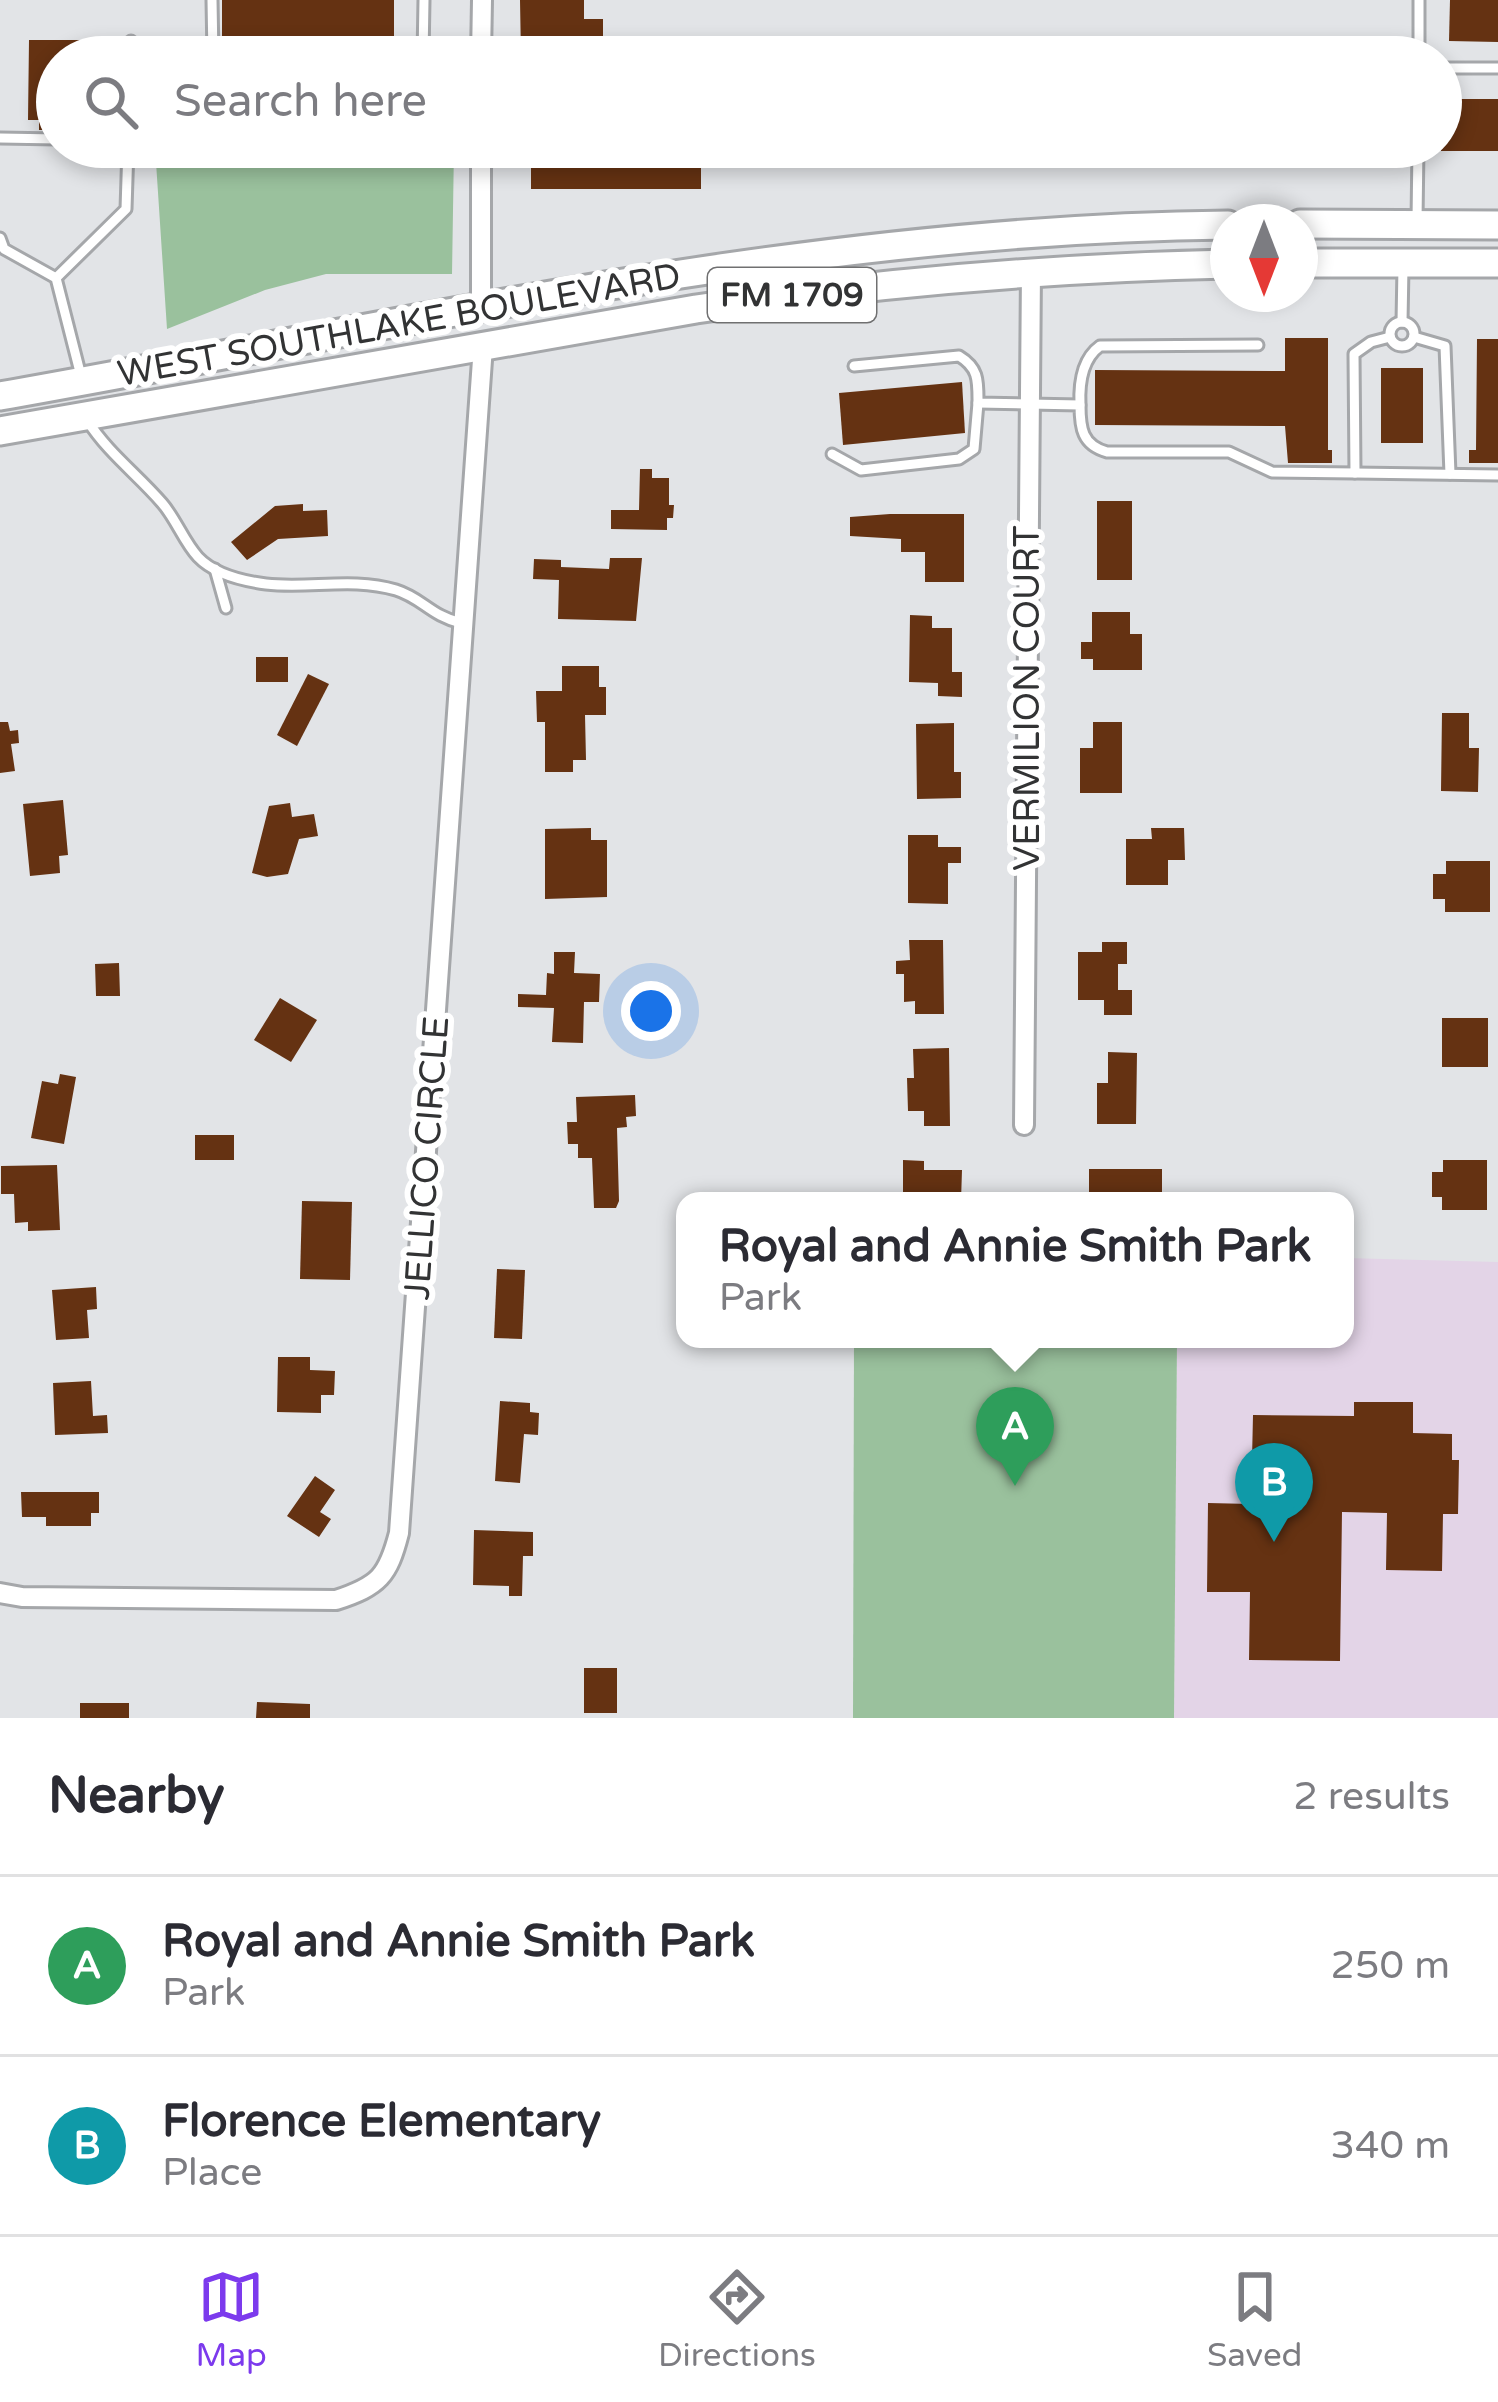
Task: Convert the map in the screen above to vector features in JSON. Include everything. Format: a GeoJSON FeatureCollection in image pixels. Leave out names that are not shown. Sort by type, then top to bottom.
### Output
{"type":"FeatureCollection","features":[{"type":"Feature","properties":{"kind":"main road"},"geometry":{"type":"LineString","coordinates":[[1318,224],[1498,225]]}},
{"type":"Feature","properties":{"kind":"main road"},"geometry":{"type":"LineString","coordinates":[[1404,261],[1417,224]]}},
{"type":"Feature","properties":{"kind":"main road","name":"WEST SOUTHLAKE BOULEVARD"},"geometry":{"type":"LineString","coordinates":[[0,396],[659,277],[963,237],[1210,225]]}},
{"type":"Feature","properties":{"kind":"main road"},"geometry":{"type":"LineString","coordinates":[[1318,262],[1498,262]]}},
{"type":"Feature","properties":{"kind":"main road","name":"WEST SOUTHLAKE BOULEVARD"},"geometry":{"type":"LineString","coordinates":[[0,431],[803,293],[1031,270],[1210,265]]}},
{"type":"Feature","properties":{"kind":"main road"},"geometry":{"type":"LineString","coordinates":[[482,308],[483,346]]}},
{"type":"Feature","properties":{"kind":"street"},"geometry":{"type":"LineString","coordinates":[[482,0],[482,36]]}},
{"type":"Feature","properties":{"kind":"street"},"geometry":{"type":"LineString","coordinates":[[482,168],[482,308]]}},
{"type":"Feature","properties":{"kind":"street","name":"VERMILION COURT"},"geometry":{"type":"LineString","coordinates":[[1024,1126],[1031,270]]}},
{"type":"Feature","properties":{"kind":"street","name":"JELLICO CIRCLE"},"geometry":{"type":"LineString","coordinates":[[0,1593],[336,1600],[368,1590],[391,1567],[399,1533],[483,346]]}},
{"type":"Feature","properties":{"kind":"lane"},"geometry":{"type":"LineString","coordinates":[[212,0],[213,36]]}},
{"type":"Feature","properties":{"kind":"lane"},"geometry":{"type":"LineString","coordinates":[[423,36],[424,0]]}},
{"type":"Feature","properties":{"kind":"lane"},"geometry":{"type":"LineString","coordinates":[[1419,0],[1419,36]]}},
{"type":"Feature","properties":{"kind":"lane"},"geometry":{"type":"LineString","coordinates":[[1462,68],[1498,68]]}},
{"type":"Feature","properties":{"kind":"lane"},"geometry":{"type":"LineString","coordinates":[[0,138],[36,139]]}},
{"type":"Feature","properties":{"kind":"lane"},"geometry":{"type":"LineString","coordinates":[[56,278],[126,208],[127,168]]}},
{"type":"Feature","properties":{"kind":"lane"},"geometry":{"type":"LineString","coordinates":[[1417,224],[1418,168]]}},
{"type":"Feature","properties":{"kind":"lane"},"geometry":{"type":"LineString","coordinates":[[0,238],[4,250],[56,278],[82,381]]}},
{"type":"Feature","properties":{"kind":"lane"},"geometry":{"type":"LineString","coordinates":[[1402,322],[1404,261]]}},
{"type":"Feature","properties":{"kind":"lane"},"geometry":{"type":"LineString","coordinates":[[1390,337],[1395,324],[1402,322]]}},
{"type":"Feature","properties":{"kind":"lane"},"geometry":{"type":"LineString","coordinates":[[1390,337],[1399,346],[1411,343],[1413,330],[1402,322]]}},
{"type":"Feature","properties":{"kind":"lane"},"geometry":{"type":"LineString","coordinates":[[1355,473],[1354,355],[1370,342],[1390,337]]}},
{"type":"Feature","properties":{"kind":"lane"},"geometry":{"type":"LineString","coordinates":[[1414,337],[1445,346],[1450,474]]}},
{"type":"Feature","properties":{"kind":"lane"},"geometry":{"type":"LineString","coordinates":[[1258,345],[1100,346],[1083,373],[1080,405],[1085,440],[1107,452],[1229,452],[1272,472],[1498,475]]}},
{"type":"Feature","properties":{"kind":"lane"},"geometry":{"type":"LineString","coordinates":[[832,454],[861,470],[959,459],[974,449],[978,376],[970,363],[958,356],[854,366]]}},
{"type":"Feature","properties":{"kind":"lane"},"geometry":{"type":"LineString","coordinates":[[978,403],[1080,405]]}},
{"type":"Feature","properties":{"kind":"lane"},"geometry":{"type":"LineString","coordinates":[[84,416],[110,453],[161,502],[198,557],[215,569],[241,580],[270,584],[328,581],[398,591],[415,598],[438,618],[466,624]]}},
{"type":"Feature","properties":{"kind":"lane"},"geometry":{"type":"LineString","coordinates":[[215,569],[226,608]]}},
{"type":"Feature","properties":{"kind":"shaded area"},"geometry":{"type":"Polygon","coordinates":[[[1354,1258],[1498,1262],[1498,1718],[1174,1718],[1177,1348],[1354,1348],[1354,1258]]]}},
{"type":"Feature","properties":{"kind":"green space"},"geometry":{"type":"Polygon","coordinates":[[[156,168],[454,168],[452,274],[326,274],[265,290],[167,329],[156,168]]]}},
{"type":"Feature","properties":{"kind":"green space"},"geometry":{"type":"Polygon","coordinates":[[[854,1348],[1177,1348],[1174,1718],[853,1718],[854,1348]]]}},
{"type":"Feature","properties":{"kind":"building"},"geometry":{"type":"Polygon","coordinates":[[[222,0],[394,0],[394,36],[222,36],[222,0]]]}},
{"type":"Feature","properties":{"kind":"building"},"geometry":{"type":"Polygon","coordinates":[[[520,0],[584,0],[584,19],[603,19],[603,36],[521,36],[520,0]]]}},
{"type":"Feature","properties":{"kind":"building"},"geometry":{"type":"Polygon","coordinates":[[[1450,0],[1498,0],[1498,42],[1462,41],[1462,36],[1449,36],[1450,0]]]}},
{"type":"Feature","properties":{"kind":"building"},"geometry":{"type":"Polygon","coordinates":[[[29,40],[36,40],[36,120],[28,120],[29,40]]]}},
{"type":"Feature","properties":{"kind":"building"},"geometry":{"type":"Polygon","coordinates":[[[1462,99],[1498,99],[1498,151],[1462,151],[1462,99]]]}},
{"type":"Feature","properties":{"kind":"building"},"geometry":{"type":"Polygon","coordinates":[[[531,168],[701,168],[701,189],[531,189],[531,168]]]}},
{"type":"Feature","properties":{"kind":"building"},"geometry":{"type":"Polygon","coordinates":[[[1285,338],[1328,338],[1332,463],[1288,463],[1285,426],[1095,425],[1095,370],[1285,371],[1285,338]]]}},
{"type":"Feature","properties":{"kind":"building"},"geometry":{"type":"Polygon","coordinates":[[[1477,339],[1498,339],[1498,463],[1469,463],[1469,450],[1476,450],[1477,339]]]}},
{"type":"Feature","properties":{"kind":"building"},"geometry":{"type":"Polygon","coordinates":[[[1381,368],[1423,368],[1423,443],[1381,443],[1381,368]]]}},
{"type":"Feature","properties":{"kind":"building"},"geometry":{"type":"Polygon","coordinates":[[[962,382],[965,433],[843,445],[839,393],[962,382]]]}},
{"type":"Feature","properties":{"kind":"building"},"geometry":{"type":"Polygon","coordinates":[[[640,469],[652,469],[652,478],[669,478],[669,505],[674,505],[667,530],[611,529],[611,510],[639,510],[640,469]]]}},
{"type":"Feature","properties":{"kind":"building"},"geometry":{"type":"Polygon","coordinates":[[[1097,501],[1132,501],[1132,580],[1097,580],[1097,501]]]}},
{"type":"Feature","properties":{"kind":"building"},"geometry":{"type":"Polygon","coordinates":[[[303,504],[303,511],[327,510],[328,536],[278,539],[247,560],[231,542],[275,506],[303,504]]]}},
{"type":"Feature","properties":{"kind":"building"},"geometry":{"type":"Polygon","coordinates":[[[964,514],[964,582],[925,582],[925,552],[901,552],[901,539],[850,536],[850,517],[964,514]]]}},
{"type":"Feature","properties":{"kind":"building"},"geometry":{"type":"Polygon","coordinates":[[[610,558],[642,558],[636,621],[558,619],[559,580],[533,579],[534,559],[561,560],[561,567],[609,569],[610,558]]]}},
{"type":"Feature","properties":{"kind":"building"},"geometry":{"type":"Polygon","coordinates":[[[1092,612],[1130,612],[1130,634],[1142,634],[1142,670],[1093,670],[1093,659],[1081,659],[1081,642],[1092,642],[1092,612]]]}},
{"type":"Feature","properties":{"kind":"building"},"geometry":{"type":"Polygon","coordinates":[[[910,615],[932,616],[932,628],[952,628],[952,672],[962,672],[962,697],[938,696],[938,683],[909,682],[910,615]]]}},
{"type":"Feature","properties":{"kind":"building"},"geometry":{"type":"Polygon","coordinates":[[[256,657],[288,657],[288,682],[256,682],[256,657]]]}},
{"type":"Feature","properties":{"kind":"building"},"geometry":{"type":"Polygon","coordinates":[[[562,666],[599,666],[599,687],[606,687],[606,715],[585,715],[586,760],[573,760],[573,772],[545,772],[545,722],[537,722],[536,691],[562,691],[562,666]]]}},
{"type":"Feature","properties":{"kind":"building"},"geometry":{"type":"Polygon","coordinates":[[[308,674],[329,684],[297,746],[277,735],[308,674]]]}},
{"type":"Feature","properties":{"kind":"building"},"geometry":{"type":"Polygon","coordinates":[[[1442,713],[1469,713],[1469,748],[1479,748],[1478,792],[1441,791],[1442,713]]]}},
{"type":"Feature","properties":{"kind":"building"},"geometry":{"type":"Polygon","coordinates":[[[0,722],[8,722],[10,731],[18,730],[19,743],[11,744],[15,771],[0,773],[0,722]]]}},
{"type":"Feature","properties":{"kind":"building"},"geometry":{"type":"Polygon","coordinates":[[[1093,722],[1122,722],[1122,793],[1080,793],[1080,748],[1093,748],[1093,722]]]}},
{"type":"Feature","properties":{"kind":"building"},"geometry":{"type":"Polygon","coordinates":[[[954,723],[954,772],[961,772],[961,798],[917,799],[916,724],[954,723]]]}},
{"type":"Feature","properties":{"kind":"building"},"geometry":{"type":"Polygon","coordinates":[[[63,800],[68,855],[59,856],[60,873],[30,876],[23,804],[63,800]]]}},
{"type":"Feature","properties":{"kind":"building"},"geometry":{"type":"Polygon","coordinates":[[[290,803],[292,817],[314,814],[318,836],[299,839],[288,874],[252,873],[269,806],[290,803]]]}},
{"type":"Feature","properties":{"kind":"building"},"geometry":{"type":"Polygon","coordinates":[[[591,828],[591,840],[607,840],[607,897],[545,899],[545,829],[591,828]]]}},
{"type":"Feature","properties":{"kind":"building"},"geometry":{"type":"Polygon","coordinates":[[[1151,828],[1184,828],[1185,860],[1168,860],[1168,885],[1126,885],[1126,839],[1152,839],[1151,828]]]}},
{"type":"Feature","properties":{"kind":"building"},"geometry":{"type":"Polygon","coordinates":[[[908,835],[938,835],[938,847],[961,847],[961,863],[948,863],[948,904],[908,903],[908,835]]]}},
{"type":"Feature","properties":{"kind":"building"},"geometry":{"type":"Polygon","coordinates":[[[1446,861],[1490,861],[1490,912],[1445,912],[1445,899],[1433,899],[1433,874],[1446,874],[1446,861]]]}},
{"type":"Feature","properties":{"kind":"building"},"geometry":{"type":"Polygon","coordinates":[[[909,940],[943,940],[944,1014],[915,1014],[915,1001],[904,1002],[904,974],[896,974],[896,961],[910,960],[909,940]]]}},
{"type":"Feature","properties":{"kind":"building"},"geometry":{"type":"Polygon","coordinates":[[[1102,942],[1127,942],[1127,964],[1118,964],[1118,990],[1132,990],[1132,1015],[1104,1015],[1104,1000],[1078,1000],[1078,952],[1102,952],[1102,942]]]}},
{"type":"Feature","properties":{"kind":"building"},"geometry":{"type":"Polygon","coordinates":[[[554,952],[575,952],[574,973],[600,974],[599,1002],[584,1002],[583,1043],[552,1042],[554,1008],[518,1007],[518,994],[546,995],[547,973],[554,974],[554,952]]]}},
{"type":"Feature","properties":{"kind":"building"},"geometry":{"type":"Polygon","coordinates":[[[119,963],[120,996],[96,996],[95,964],[119,963]]]}},
{"type":"Feature","properties":{"kind":"building"},"geometry":{"type":"Polygon","coordinates":[[[280,998],[317,1020],[291,1062],[254,1040],[280,998]]]}},
{"type":"Feature","properties":{"kind":"building"},"geometry":{"type":"Polygon","coordinates":[[[1442,1018],[1488,1018],[1488,1067],[1442,1067],[1442,1018]]]}},
{"type":"Feature","properties":{"kind":"building"},"geometry":{"type":"Polygon","coordinates":[[[949,1048],[950,1126],[924,1126],[924,1111],[908,1111],[907,1078],[914,1078],[913,1049],[949,1048]]]}},
{"type":"Feature","properties":{"kind":"building"},"geometry":{"type":"Polygon","coordinates":[[[1108,1052],[1137,1053],[1136,1124],[1097,1124],[1097,1083],[1108,1083],[1108,1052]]]}},
{"type":"Feature","properties":{"kind":"building"},"geometry":{"type":"Polygon","coordinates":[[[60,1074],[76,1077],[64,1144],[31,1138],[42,1081],[58,1084],[60,1074]]]}},
{"type":"Feature","properties":{"kind":"building"},"geometry":{"type":"Polygon","coordinates":[[[635,1095],[636,1116],[626,1117],[627,1127],[617,1128],[619,1201],[616,1208],[594,1208],[592,1158],[578,1158],[578,1144],[568,1144],[567,1122],[577,1122],[576,1097],[635,1095]]]}},
{"type":"Feature","properties":{"kind":"building"},"geometry":{"type":"Polygon","coordinates":[[[195,1135],[234,1135],[234,1160],[195,1160],[195,1135]]]}},
{"type":"Feature","properties":{"kind":"building"},"geometry":{"type":"Polygon","coordinates":[[[903,1160],[924,1161],[924,1170],[962,1170],[961,1192],[903,1192],[903,1160]]]}},
{"type":"Feature","properties":{"kind":"building"},"geometry":{"type":"Polygon","coordinates":[[[1443,1160],[1487,1160],[1487,1210],[1442,1210],[1442,1197],[1432,1197],[1432,1172],[1443,1172],[1443,1160]]]}},
{"type":"Feature","properties":{"kind":"building"},"geometry":{"type":"Polygon","coordinates":[[[57,1165],[60,1230],[28,1231],[28,1222],[15,1223],[14,1194],[1,1194],[1,1166],[57,1165]]]}},
{"type":"Feature","properties":{"kind":"building"},"geometry":{"type":"Polygon","coordinates":[[[1089,1169],[1162,1169],[1162,1192],[1089,1192],[1089,1169]]]}},
{"type":"Feature","properties":{"kind":"building"},"geometry":{"type":"Polygon","coordinates":[[[302,1201],[352,1202],[350,1280],[300,1279],[302,1201]]]}},
{"type":"Feature","properties":{"kind":"building"},"geometry":{"type":"Polygon","coordinates":[[[497,1269],[525,1270],[522,1339],[494,1338],[497,1269]]]}},
{"type":"Feature","properties":{"kind":"building"},"geometry":{"type":"Polygon","coordinates":[[[96,1287],[97,1309],[87,1310],[89,1338],[56,1340],[52,1290],[96,1287]]]}},
{"type":"Feature","properties":{"kind":"building"},"geometry":{"type":"Polygon","coordinates":[[[278,1357],[310,1357],[310,1370],[335,1371],[334,1395],[321,1395],[321,1413],[277,1412],[278,1357]]]}},
{"type":"Feature","properties":{"kind":"building"},"geometry":{"type":"Polygon","coordinates":[[[91,1381],[93,1416],[107,1415],[108,1433],[55,1435],[53,1383],[91,1381]]]}},
{"type":"Feature","properties":{"kind":"building"},"geometry":{"type":"Polygon","coordinates":[[[500,1401],[530,1403],[530,1412],[539,1413],[538,1435],[524,1434],[520,1483],[495,1481],[500,1401]]]}},
{"type":"Feature","properties":{"kind":"building"},"geometry":{"type":"Polygon","coordinates":[[[1354,1402],[1413,1402],[1413,1433],[1452,1434],[1452,1460],[1459,1460],[1458,1514],[1443,1514],[1442,1571],[1386,1570],[1387,1513],[1342,1512],[1340,1661],[1249,1660],[1250,1592],[1207,1592],[1208,1503],[1251,1504],[1253,1415],[1354,1416],[1354,1402]]]}},
{"type":"Feature","properties":{"kind":"building"},"geometry":{"type":"Polygon","coordinates":[[[315,1476],[335,1490],[320,1512],[331,1519],[319,1537],[287,1516],[315,1476]]]}},
{"type":"Feature","properties":{"kind":"building"},"geometry":{"type":"Polygon","coordinates":[[[21,1492],[99,1492],[99,1513],[91,1513],[91,1526],[46,1526],[46,1517],[22,1517],[21,1492]]]}},
{"type":"Feature","properties":{"kind":"building"},"geometry":{"type":"Polygon","coordinates":[[[474,1530],[533,1532],[533,1556],[523,1556],[522,1596],[509,1596],[509,1586],[473,1585],[474,1530]]]}},
{"type":"Feature","properties":{"kind":"building"},"geometry":{"type":"Polygon","coordinates":[[[584,1668],[617,1668],[617,1713],[584,1713],[584,1668]]]}},
{"type":"Feature","properties":{"kind":"building"},"geometry":{"type":"Polygon","coordinates":[[[257,1702],[310,1704],[310,1718],[256,1718],[257,1702]]]}},
{"type":"Feature","properties":{"kind":"building"},"geometry":{"type":"Polygon","coordinates":[[[80,1703],[129,1703],[129,1718],[80,1718],[80,1703]]]}},
{"type":"Feature","properties":{"kind":"place","name":"Royal and Annie Smith Park"},"geometry":{"type":"Point","coordinates":[1015,1486]}},
{"type":"Feature","properties":{"kind":"place","name":"Florence Elementary"},"geometry":{"type":"Point","coordinates":[1274,1542]}}]}
